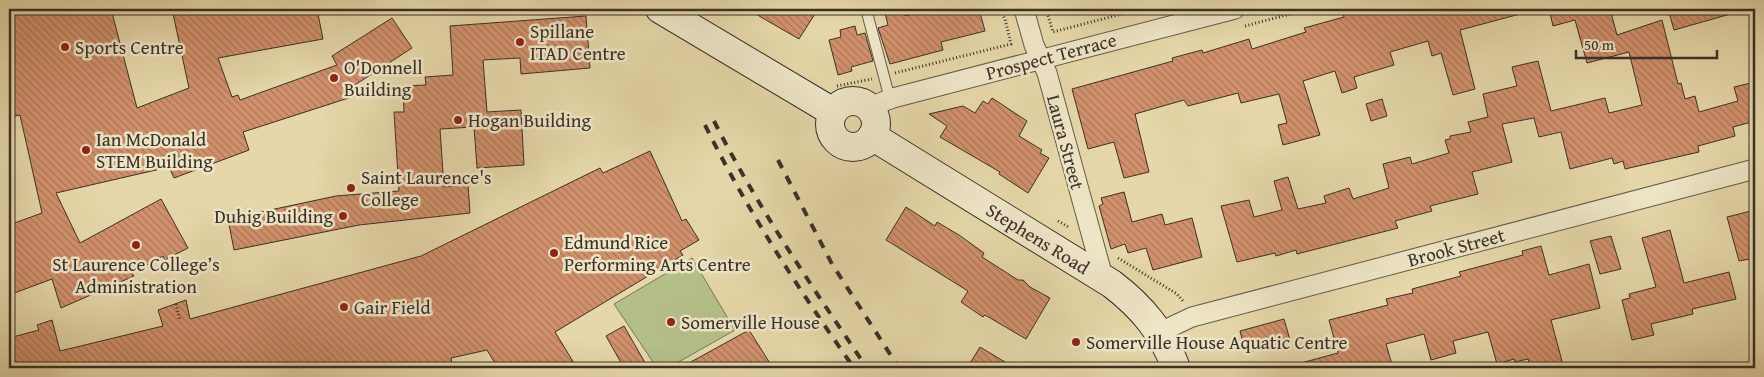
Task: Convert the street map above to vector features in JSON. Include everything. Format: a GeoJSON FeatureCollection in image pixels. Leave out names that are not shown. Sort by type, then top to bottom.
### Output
{"type":"FeatureCollection","features":[{"type":"Feature","properties":{"kind":"street"},"geometry":{"type":"LineString","coordinates":[[660,9],[832,112]]}},
{"type":"Feature","properties":{"kind":"street","name":"Laura Street"},"geometry":{"type":"LineString","coordinates":[[1024,9],[1034,45],[1047,72],[1103,277]]}},
{"type":"Feature","properties":{"kind":"street","name":"Prospect Terrace"},"geometry":{"type":"LineString","coordinates":[[879,103],[1235,9]]}},
{"type":"Feature","properties":{"kind":"street"},"geometry":{"type":"LineString","coordinates":[[846,102],[879,103],[872,136],[867,142],[852,147],[838,142],[830,129],[832,112],[846,102]]}},
{"type":"Feature","properties":{"kind":"street","name":"Stephens Road"},"geometry":{"type":"LineString","coordinates":[[872,136],[1103,277],[1136,304],[1160,332],[1176,368]]}},
{"type":"Feature","properties":{"kind":"street","name":"Brook Street"},"geometry":{"type":"LineString","coordinates":[[1160,332],[1192,317],[1755,168]]}},
{"type":"Feature","properties":{"kind":"lane"},"geometry":{"type":"LineString","coordinates":[[866,9],[883,76],[879,103]]}},
{"type":"Feature","properties":{"kind":"path"},"geometry":{"type":"LineString","coordinates":[[833,84],[839,87],[1011,44],[1005,19],[999,9]]}},
{"type":"Feature","properties":{"kind":"path"},"geometry":{"type":"LineString","coordinates":[[1046,9],[1053,32],[1141,9]]}},
{"type":"Feature","properties":{"kind":"path"},"geometry":{"type":"LineString","coordinates":[[1238,28],[1309,9]]}},
{"type":"Feature","properties":{"kind":"path"},"geometry":{"type":"LineString","coordinates":[[1054,219],[1177,294],[1183,302]]}},
{"type":"Feature","properties":{"kind":"path"},"geometry":{"type":"LineString","coordinates":[[176,304],[180,321]]}},
{"type":"Feature","properties":{"kind":"green space"},"geometry":{"type":"Polygon","coordinates":[[[692,258],[735,330],[668,368],[657,368],[614,304],[692,258]]]}},
{"type":"Feature","properties":{"kind":"building"},"geometry":{"type":"Polygon","coordinates":[[[9,9],[111,9],[137,108],[189,88],[172,9],[317,9],[323,39],[218,58],[232,97],[238,95],[240,100],[337,65],[332,56],[392,18],[412,48],[347,90],[357,90],[358,95],[243,132],[249,150],[174,178],[169,167],[56,193],[80,243],[161,199],[188,248],[165,260],[163,256],[132,273],[134,276],[61,308],[52,279],[9,295],[9,225],[42,213],[20,115],[15,116],[9,91],[9,9]]]}},
{"type":"Feature","properties":{"kind":"building"},"geometry":{"type":"Polygon","coordinates":[[[747,9],[818,9],[799,39],[747,9]]]}},
{"type":"Feature","properties":{"kind":"building"},"geometry":{"type":"Polygon","coordinates":[[[884,9],[903,9],[905,16],[930,9],[979,9],[985,31],[941,42],[943,50],[890,64],[878,28],[888,25],[884,9]]]}},
{"type":"Feature","properties":{"kind":"building"},"geometry":{"type":"Polygon","coordinates":[[[1355,9],[1520,9],[1520,14],[1460,30],[1475,89],[1453,95],[1441,53],[1432,56],[1428,41],[1390,52],[1394,65],[1354,77],[1357,88],[1342,93],[1335,71],[1303,81],[1320,135],[1283,145],[1278,125],[1287,123],[1279,94],[1241,103],[1238,93],[1188,106],[1184,100],[1135,114],[1149,172],[1124,178],[1114,142],[1088,149],[1072,89],[1173,61],[1172,58],[1202,50],[1203,53],[1249,39],[1252,49],[1306,32],[1304,28],[1344,17],[1342,12],[1355,9]]]}},
{"type":"Feature","properties":{"kind":"building"},"geometry":{"type":"Polygon","coordinates":[[[1549,9],[1610,9],[1617,35],[1662,20],[1678,84],[1681,83],[1685,99],[1695,96],[1699,112],[1738,101],[1734,87],[1755,82],[1755,121],[1733,127],[1735,136],[1698,146],[1699,152],[1625,169],[1623,161],[1614,164],[1612,158],[1570,169],[1561,132],[1539,137],[1534,118],[1502,124],[1512,162],[1472,172],[1478,194],[1430,206],[1432,211],[1395,221],[1398,228],[1297,254],[1296,250],[1276,256],[1275,253],[1237,262],[1221,206],[1249,200],[1254,217],[1282,210],[1274,181],[1288,177],[1298,209],[1326,203],[1324,196],[1349,188],[1353,199],[1389,188],[1383,164],[1410,157],[1412,164],[1449,153],[1445,140],[1450,139],[1450,136],[1471,132],[1468,122],[1488,117],[1483,94],[1517,86],[1512,67],[1538,61],[1551,111],[1605,98],[1609,113],[1642,105],[1629,52],[1587,63],[1575,20],[1553,26],[1549,9]]]}},
{"type":"Feature","properties":{"kind":"building"},"geometry":{"type":"Polygon","coordinates":[[[1668,9],[1734,9],[1734,13],[1674,30],[1668,9]]]}},
{"type":"Feature","properties":{"kind":"building"},"geometry":{"type":"Polygon","coordinates":[[[586,16],[590,68],[521,74],[520,58],[483,60],[487,112],[521,110],[524,165],[477,168],[474,127],[440,129],[444,187],[468,185],[470,213],[359,225],[234,250],[228,219],[336,196],[399,191],[394,112],[404,112],[403,86],[426,85],[425,77],[453,75],[450,26],[586,16]]]}},
{"type":"Feature","properties":{"kind":"building"},"geometry":{"type":"Polygon","coordinates":[[[855,26],[857,35],[865,33],[873,61],[851,67],[852,71],[838,75],[829,40],[841,37],[840,30],[855,26]]]}},
{"type":"Feature","properties":{"kind":"building"},"geometry":{"type":"Polygon","coordinates":[[[992,98],[1027,121],[1019,136],[1042,150],[1040,153],[1049,158],[1028,193],[999,174],[1000,172],[940,137],[947,126],[929,114],[963,106],[975,113],[983,101],[988,104],[992,98]]]}},
{"type":"Feature","properties":{"kind":"building"},"geometry":{"type":"Polygon","coordinates":[[[1382,99],[1387,116],[1371,121],[1366,104],[1382,99]]]}},
{"type":"Feature","properties":{"kind":"building"},"geometry":{"type":"Polygon","coordinates":[[[650,151],[682,221],[686,219],[699,240],[680,251],[683,255],[555,332],[577,368],[498,368],[487,350],[451,358],[453,368],[9,368],[9,338],[39,330],[37,325],[52,320],[60,351],[163,326],[158,310],[186,300],[190,319],[421,256],[600,168],[603,173],[650,151]]]}},
{"type":"Feature","properties":{"kind":"building"},"geometry":{"type":"Polygon","coordinates":[[[1124,192],[1132,222],[1162,214],[1165,225],[1192,218],[1202,257],[1153,270],[1146,248],[1128,253],[1125,244],[1111,249],[1099,206],[1103,204],[1101,198],[1124,192]]]}},
{"type":"Feature","properties":{"kind":"building"},"geometry":{"type":"Polygon","coordinates":[[[906,207],[935,226],[937,222],[959,235],[984,253],[982,257],[1050,298],[1026,339],[985,315],[983,317],[961,302],[968,291],[886,240],[906,207]]]}},
{"type":"Feature","properties":{"kind":"building"},"geometry":{"type":"Polygon","coordinates":[[[1755,210],[1755,258],[1739,261],[1727,217],[1755,210]]]}},
{"type":"Feature","properties":{"kind":"building"},"geometry":{"type":"Polygon","coordinates":[[[1670,230],[1684,283],[1729,272],[1736,299],[1692,309],[1693,314],[1651,324],[1654,335],[1632,340],[1622,300],[1630,298],[1629,294],[1656,287],[1642,238],[1670,230]]]}},
{"type":"Feature","properties":{"kind":"building"},"geometry":{"type":"Polygon","coordinates":[[[1611,236],[1621,269],[1600,274],[1590,241],[1611,236]]]}},
{"type":"Feature","properties":{"kind":"building"},"geometry":{"type":"Polygon","coordinates":[[[1541,246],[1549,275],[1589,264],[1600,308],[1551,320],[1563,365],[1550,368],[1531,368],[1528,359],[1515,362],[1514,359],[1497,364],[1488,332],[1453,341],[1456,353],[1431,360],[1424,334],[1386,344],[1393,368],[1302,368],[1301,363],[1338,353],[1329,320],[1388,305],[1386,299],[1413,293],[1412,289],[1461,276],[1459,272],[1523,255],[1522,251],[1541,246]]]}},
{"type":"Feature","properties":{"kind":"building"},"geometry":{"type":"Polygon","coordinates":[[[1284,319],[1290,340],[1246,353],[1240,331],[1284,319]]]}},
{"type":"Feature","properties":{"kind":"building"},"geometry":{"type":"Polygon","coordinates":[[[624,326],[648,368],[624,368],[606,336],[624,326]]]}},
{"type":"Feature","properties":{"kind":"building"},"geometry":{"type":"Polygon","coordinates":[[[749,330],[773,368],[680,368],[749,330]]]}},
{"type":"Feature","properties":{"kind":"building"},"geometry":{"type":"Polygon","coordinates":[[[980,347],[1015,368],[967,368],[980,347]]]}},
{"type":"Feature","properties":{"kind":"railway"},"geometry":{"type":"LineString","coordinates":[[714,121],[749,185],[806,278],[867,368]]}},
{"type":"Feature","properties":{"kind":"railway"},"geometry":{"type":"LineString","coordinates":[[705,125],[756,219],[813,309],[854,368]]}},
{"type":"Feature","properties":{"kind":"railway"},"geometry":{"type":"LineString","coordinates":[[778,160],[832,264],[899,368]]}},
{"type":"Feature","properties":{"kind":"place","name":"Spillane ITAD Centre"},"geometry":{"type":"Point","coordinates":[520,42]}},
{"type":"Feature","properties":{"kind":"place","name":"Sports Centre"},"geometry":{"type":"Point","coordinates":[65,47]}},
{"type":"Feature","properties":{"kind":"place","name":"O'Donnell Building"},"geometry":{"type":"Point","coordinates":[334,78]}},
{"type":"Feature","properties":{"kind":"place","name":"Hogan Building"},"geometry":{"type":"Point","coordinates":[458,120]}},
{"type":"Feature","properties":{"kind":"place","name":"Ian McDonald STEM Building"},"geometry":{"type":"Point","coordinates":[86,150]}},
{"type":"Feature","properties":{"kind":"place","name":"Saint Laurence's College"},"geometry":{"type":"Point","coordinates":[351,188]}},
{"type":"Feature","properties":{"kind":"place","name":"Duhig Building"},"geometry":{"type":"Point","coordinates":[343,216]}},
{"type":"Feature","properties":{"kind":"place","name":"St Laurence College’s Administration"},"geometry":{"type":"Point","coordinates":[136,245]}},
{"type":"Feature","properties":{"kind":"place","name":"Edmund Rice Performing Arts Centre"},"geometry":{"type":"Point","coordinates":[554,253]}},
{"type":"Feature","properties":{"kind":"place","name":"Gair Field"},"geometry":{"type":"Point","coordinates":[344,307]}},
{"type":"Feature","properties":{"kind":"place","name":"Somerville House"},"geometry":{"type":"Point","coordinates":[671,322]}},
{"type":"Feature","properties":{"kind":"place","name":"Somerville House Aquatic Centre"},"geometry":{"type":"Point","coordinates":[1076,342]}}]}
